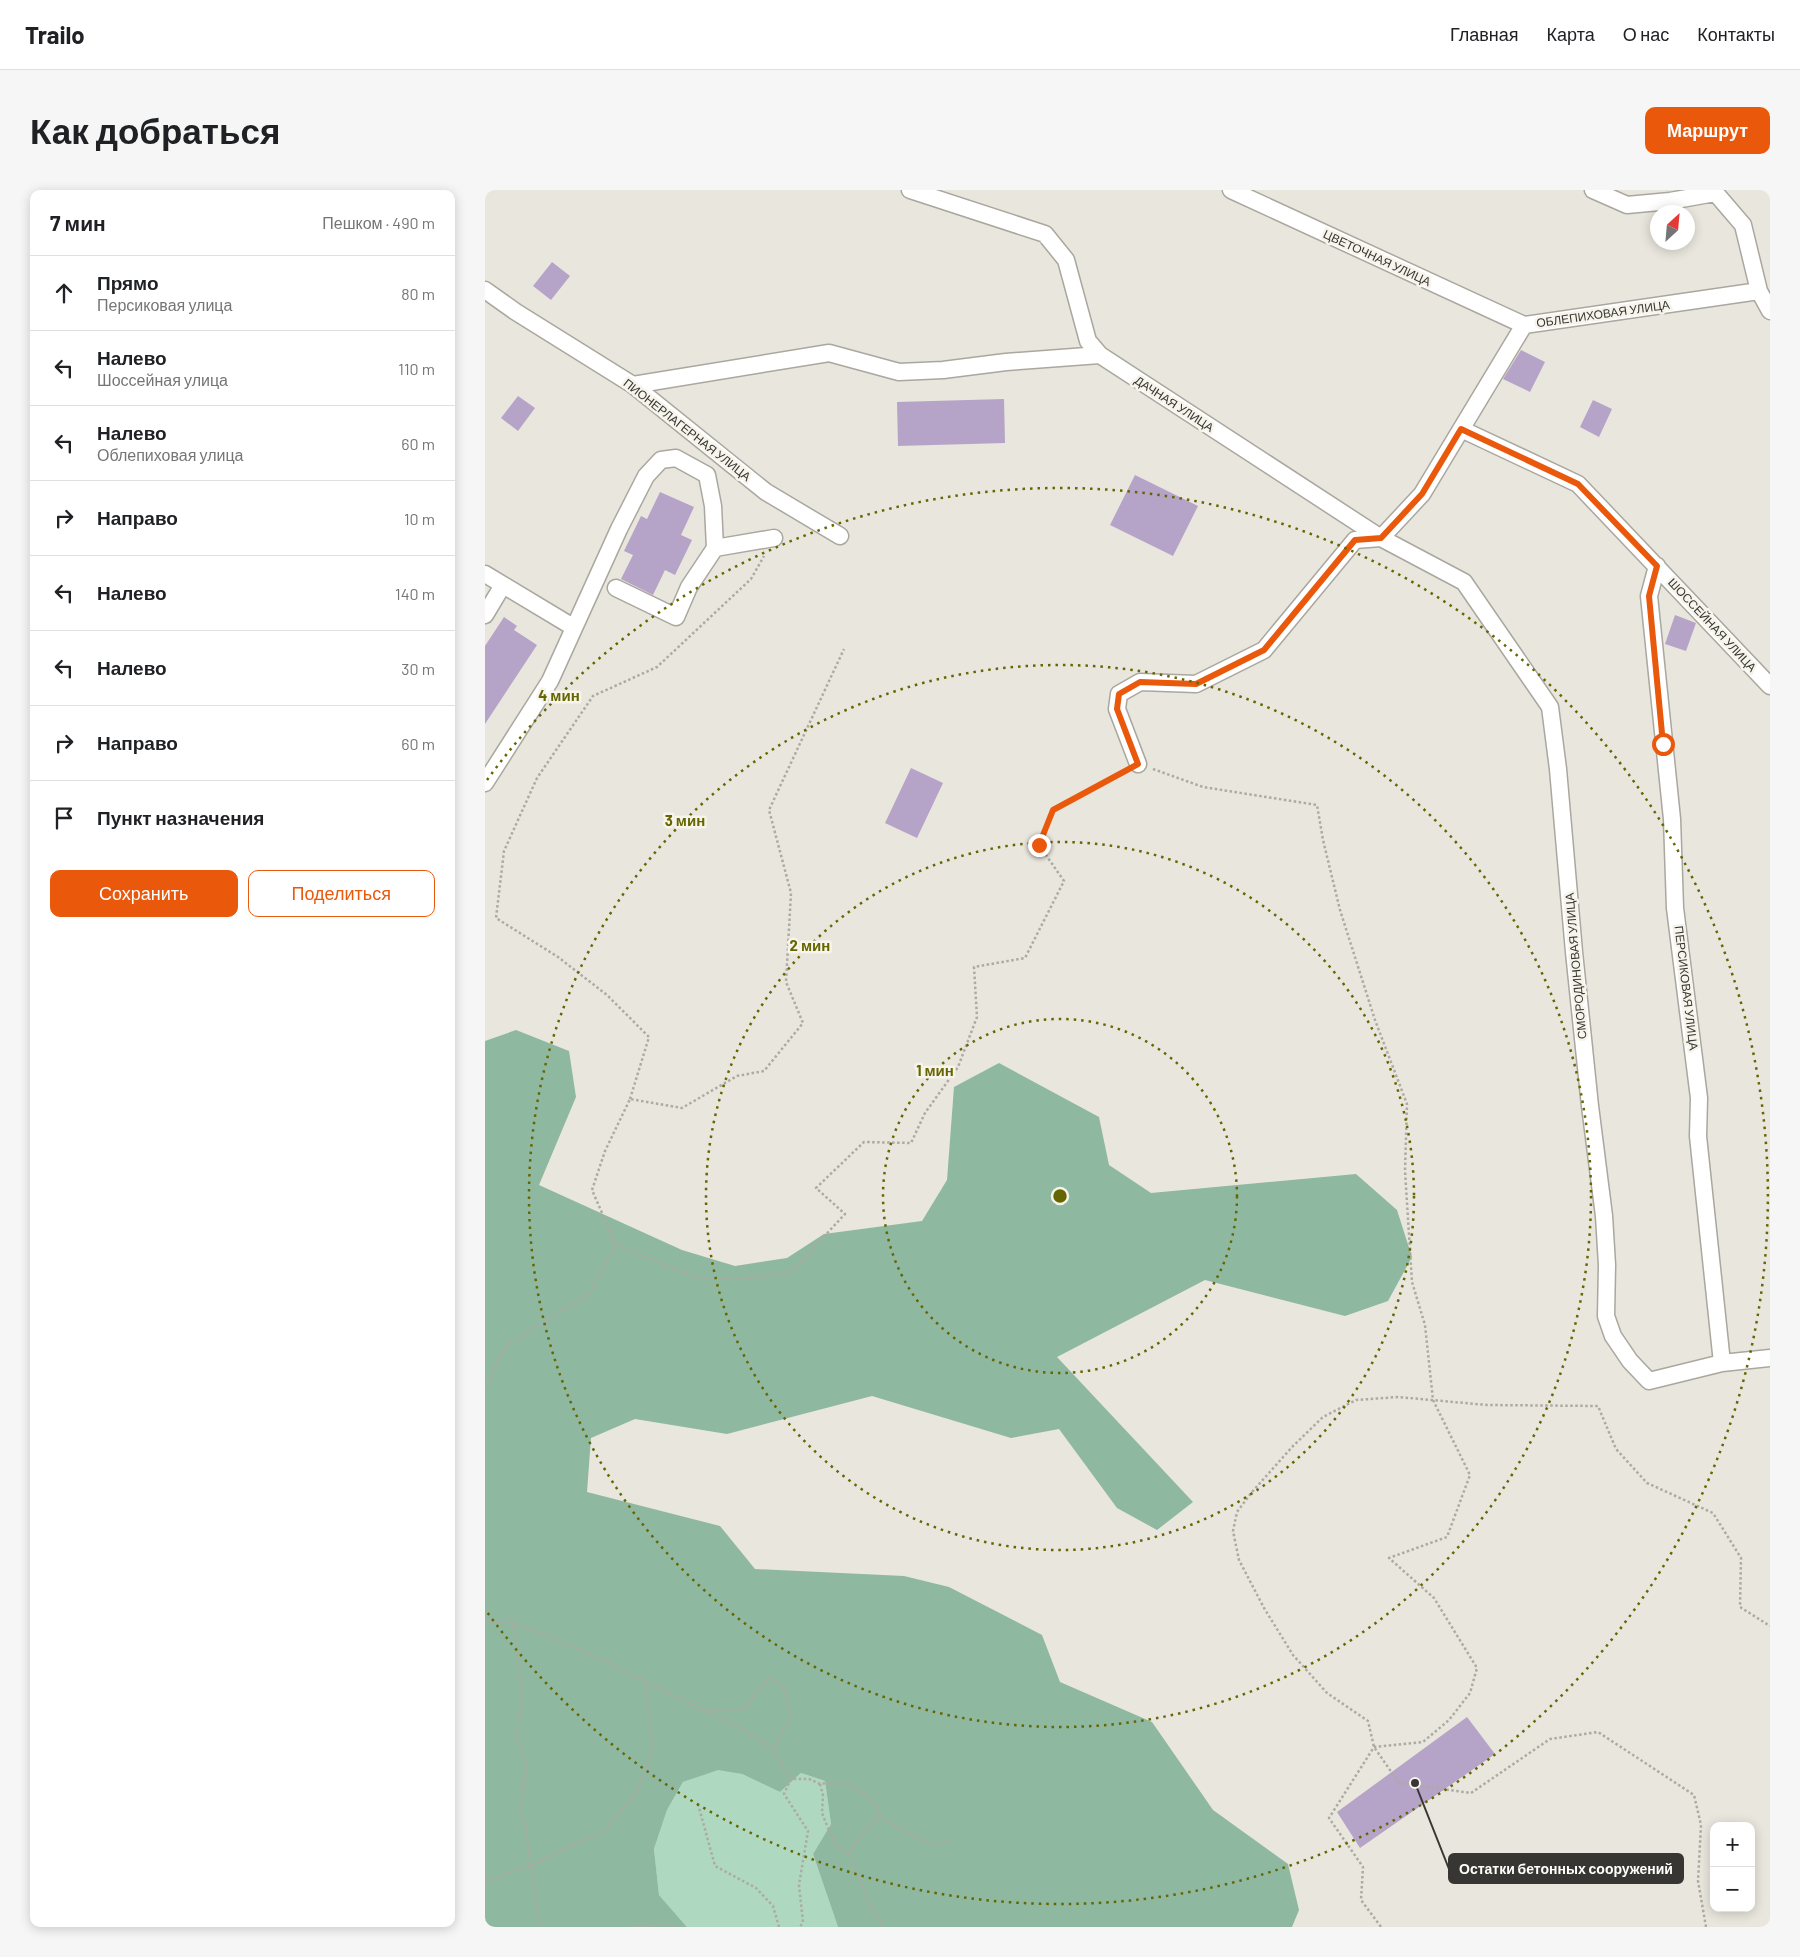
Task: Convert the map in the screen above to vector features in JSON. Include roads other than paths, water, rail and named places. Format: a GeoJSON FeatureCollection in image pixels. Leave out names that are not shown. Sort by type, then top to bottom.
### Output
{"type":"FeatureCollection","features":[{"type":"Feature","properties":{"kind":"street"},"geometry":{"type":"LineString","coordinates":[[910,190],[1045,234],[1066,260],[1088,341],[1099,355]]}},
{"type":"Feature","properties":{"kind":"street","name":"ЦВЕТОЧНАЯ УЛИЦА"},"geometry":{"type":"LineString","coordinates":[[1231,190],[1524,325]]}},
{"type":"Feature","properties":{"kind":"street"},"geometry":{"type":"LineString","coordinates":[[1593,190],[1627,205],[1670,201],[1714,191],[1743,225],[1759,291],[1770,311]]}},
{"type":"Feature","properties":{"kind":"street","name":"ПИОНЕРЛАГЕРНАЯ УЛИЦА"},"geometry":{"type":"LineString","coordinates":[[485,290],[516,312],[633,385],[766,492],[840,536]]}},
{"type":"Feature","properties":{"kind":"street","name":"ОБЛЕПИХОВАЯ УЛИЦА"},"geometry":{"type":"LineString","coordinates":[[1381,538],[1422,494],[1524,325],[1759,291]]}},
{"type":"Feature","properties":{"kind":"street"},"geometry":{"type":"LineString","coordinates":[[633,385],[829,353],[899,372],[943,370],[1006,362],[1099,355]]}},
{"type":"Feature","properties":{"kind":"street","name":"ДАЧНАЯ УЛИЦА"},"geometry":{"type":"LineString","coordinates":[[1099,355],[1381,538]]}},
{"type":"Feature","properties":{"kind":"street","name":"ШОССЕЙНАЯ УЛИЦА"},"geometry":{"type":"LineString","coordinates":[[1461,429],[1578,484],[1770,686]]}},
{"type":"Feature","properties":{"kind":"street"},"geometry":{"type":"LineString","coordinates":[[485,783],[550,681],[573,627],[646,476],[661,460],[676,458],[707,475],[713,506],[715,548],[689,587],[675,616],[616,588]]}},
{"type":"Feature","properties":{"kind":"street"},"geometry":{"type":"LineString","coordinates":[[715,548],[774,538]]}},
{"type":"Feature","properties":{"kind":"street"},"geometry":{"type":"LineString","coordinates":[[1138,764],[1117,709],[1119,694],[1140,682],[1196,684],[1264,650],[1355,540],[1381,538]]}},
{"type":"Feature","properties":{"kind":"street","name":"СМОРОДИНОВАЯ УЛИЦА"},"geometry":{"type":"LineString","coordinates":[[1381,538],[1464,582],[1550,707],[1558,769],[1590,1106],[1604,1216],[1607,1265],[1606,1316],[1613,1336],[1630,1361],[1649,1381],[1722,1363]]}},
{"type":"Feature","properties":{"kind":"street","name":"ПЕРСИКОВАЯ УЛИЦА"},"geometry":{"type":"LineString","coordinates":[[1657,566],[1649,596],[1672,819],[1675,908],[1699,1098],[1698,1136],[1722,1363]]}},
{"type":"Feature","properties":{"kind":"street"},"geometry":{"type":"LineString","coordinates":[[485,574],[573,627]]}},
{"type":"Feature","properties":{"kind":"street"},"geometry":{"type":"LineString","coordinates":[[485,615],[503,585]]}},
{"type":"Feature","properties":{"kind":"street"},"geometry":{"type":"LineString","coordinates":[[1722,1363],[1770,1358]]}},
{"type":"Feature","properties":{"kind":"place","name":"Остатки бетонных сооружений"},"geometry":{"type":"Point","coordinates":[1415,1783]}}]}
